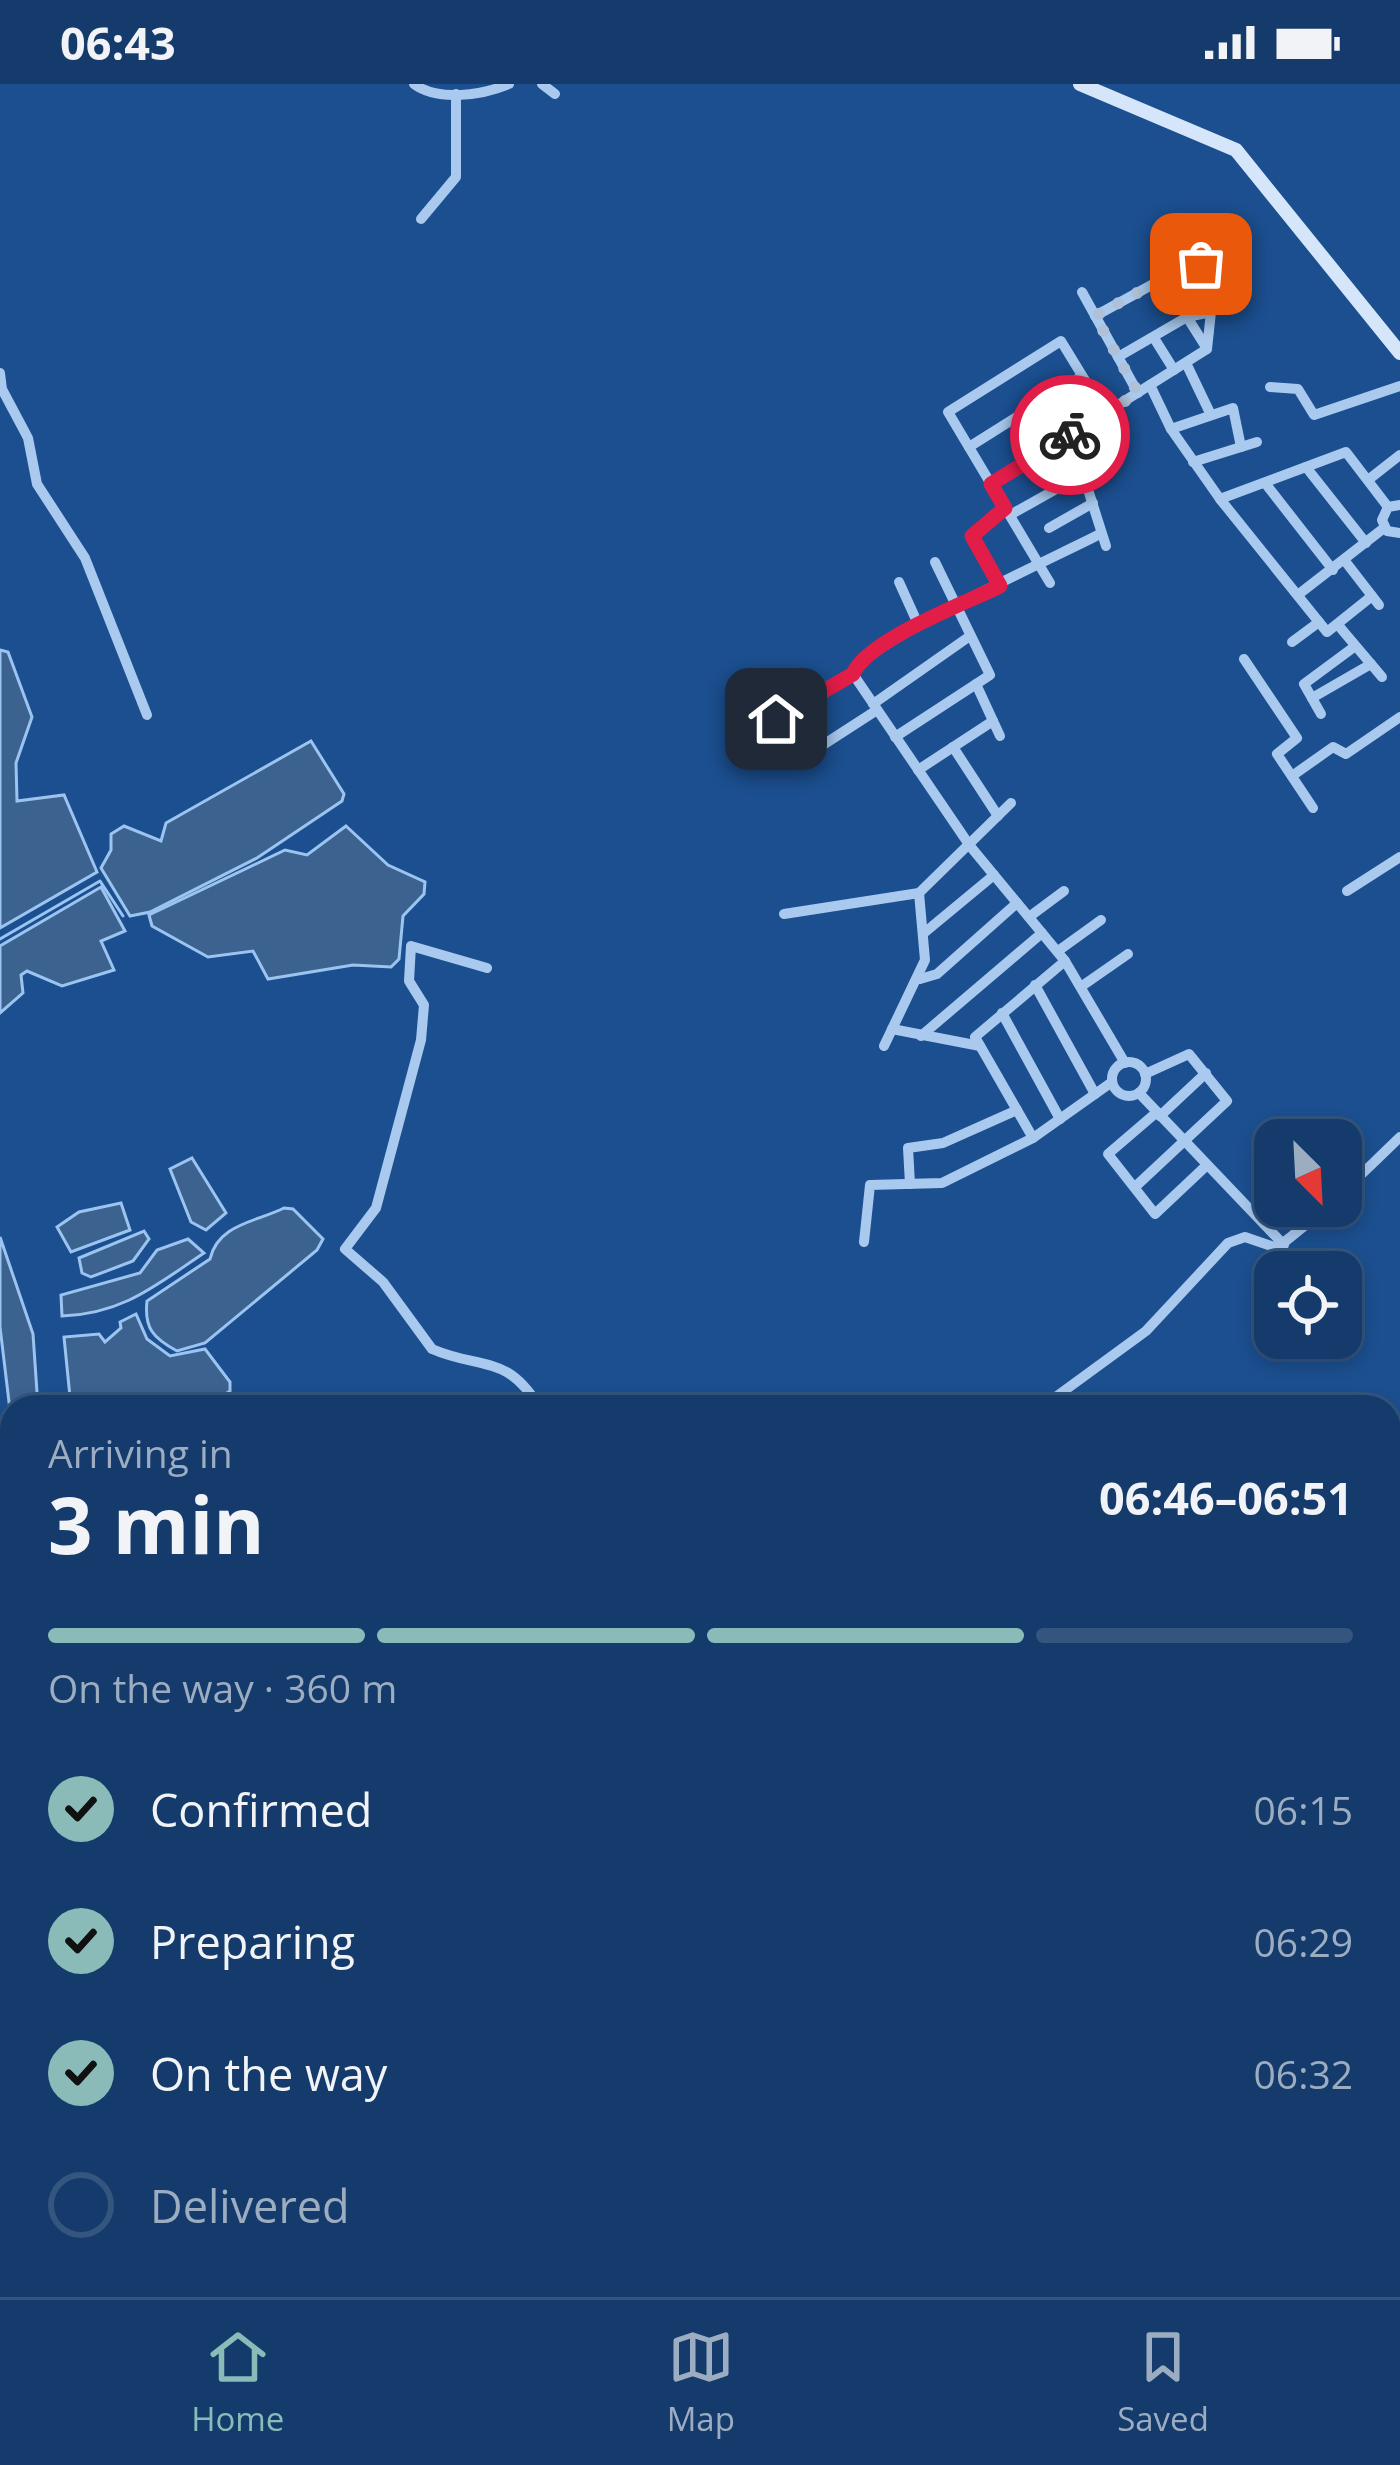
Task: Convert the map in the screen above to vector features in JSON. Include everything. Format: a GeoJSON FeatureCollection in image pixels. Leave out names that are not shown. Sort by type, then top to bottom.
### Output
{"type":"FeatureCollection","features":[{"type":"Feature","properties":{"kind":"main road"},"geometry":{"type":"LineString","coordinates":[[1080,84],[1236,150],[1400,353]]}},
{"type":"Feature","properties":{"kind":"street"},"geometry":{"type":"LineString","coordinates":[[414,84],[430,94],[509,84]]}},
{"type":"Feature","properties":{"kind":"street"},"geometry":{"type":"LineString","coordinates":[[542,84],[555,94]]}},
{"type":"Feature","properties":{"kind":"street"},"geometry":{"type":"LineString","coordinates":[[421,220],[456,177],[456,94]]}},
{"type":"Feature","properties":{"kind":"street"},"geometry":{"type":"LineString","coordinates":[[1095,316],[1168,276],[1201,264]]}},
{"type":"Feature","properties":{"kind":"street"},"geometry":{"type":"LineString","coordinates":[[1082,292],[1138,393]]}},
{"type":"Feature","properties":{"kind":"street"},"geometry":{"type":"LineString","coordinates":[[1118,357],[1187,317],[1211,312],[1207,350]]}},
{"type":"Feature","properties":{"kind":"street"},"geometry":{"type":"LineString","coordinates":[[1187,317],[1207,350]]}},
{"type":"Feature","properties":{"kind":"street"},"geometry":{"type":"LineString","coordinates":[[1154,338],[1174,370]]}},
{"type":"Feature","properties":{"kind":"street"},"geometry":{"type":"LineString","coordinates":[[1050,583],[948,412],[1061,341],[1105,413]]}},
{"type":"Feature","properties":{"kind":"street"},"geometry":{"type":"LineString","coordinates":[[991,484],[1207,350]]}},
{"type":"Feature","properties":{"kind":"street"},"geometry":{"type":"LineString","coordinates":[[1186,363],[1210,412]]}},
{"type":"Feature","properties":{"kind":"street"},"geometry":{"type":"LineString","coordinates":[[0,374],[2,389],[28,438],[37,484],[85,558],[147,715]]}},
{"type":"Feature","properties":{"kind":"street"},"geometry":{"type":"LineString","coordinates":[[969,447],[1082,376]]}},
{"type":"Feature","properties":{"kind":"street"},"geometry":{"type":"LineString","coordinates":[[1150,385],[1193,463],[1327,632],[1376,600],[1345,561]]}},
{"type":"Feature","properties":{"kind":"street"},"geometry":{"type":"LineString","coordinates":[[1270,386],[1298,389],[1314,415],[1400,386]]}},
{"type":"Feature","properties":{"kind":"street"},"geometry":{"type":"LineString","coordinates":[[1171,430],[1233,407],[1241,447]]}},
{"type":"Feature","properties":{"kind":"street"},"geometry":{"type":"LineString","coordinates":[[1193,463],[1257,442]]}},
{"type":"Feature","properties":{"kind":"street"},"geometry":{"type":"LineString","coordinates":[[1220,499],[1346,452],[1394,506],[1382,516],[1384,528]]}},
{"type":"Feature","properties":{"kind":"street"},"geometry":{"type":"LineString","coordinates":[[1368,480],[1400,455]]}},
{"type":"Feature","properties":{"kind":"street"},"geometry":{"type":"LineString","coordinates":[[1306,467],[1366,543]]}},
{"type":"Feature","properties":{"kind":"street"},"geometry":{"type":"LineString","coordinates":[[776,719],[853,674],[860,662],[918,624],[1103,540],[1085,479],[1077,474],[972,536],[1000,586]]}},
{"type":"Feature","properties":{"kind":"street"},"geometry":{"type":"LineString","coordinates":[[1265,483],[1333,570]]}},
{"type":"Feature","properties":{"kind":"street"},"geometry":{"type":"LineString","coordinates":[[1049,528],[1094,503]]}},
{"type":"Feature","properties":{"kind":"street"},"geometry":{"type":"LineString","coordinates":[[1299,594],[1384,528]]}},
{"type":"Feature","properties":{"kind":"street"},"geometry":{"type":"LineString","coordinates":[[1384,528],[1400,533]]}},
{"type":"Feature","properties":{"kind":"street"},"geometry":{"type":"LineString","coordinates":[[896,736],[990,675],[935,562]]}},
{"type":"Feature","properties":{"kind":"street"},"geometry":{"type":"LineString","coordinates":[[899,583],[918,624]]}},
{"type":"Feature","properties":{"kind":"street"},"geometry":{"type":"LineString","coordinates":[[1292,642],[1319,622]]}},
{"type":"Feature","properties":{"kind":"street"},"geometry":{"type":"LineString","coordinates":[[1339,625],[1382,676]]}},
{"type":"Feature","properties":{"kind":"street"},"geometry":{"type":"LineString","coordinates":[[809,754],[970,636]]}},
{"type":"Feature","properties":{"kind":"street"},"geometry":{"type":"LineString","coordinates":[[1321,714],[1304,684],[1354,647]]}},
{"type":"Feature","properties":{"kind":"street"},"geometry":{"type":"LineString","coordinates":[[1244,659],[1298,738],[1276,754],[1313,808]]}},
{"type":"Feature","properties":{"kind":"street"},"geometry":{"type":"LineString","coordinates":[[1312,698],[1371,664]]}},
{"type":"Feature","properties":{"kind":"street"},"geometry":{"type":"LineString","coordinates":[[853,674],[970,846],[1082,986],[1125,1063],[1139,1066],[1145,1074]]}},
{"type":"Feature","properties":{"kind":"street"},"geometry":{"type":"LineString","coordinates":[[976,684],[1000,736]]}},
{"type":"Feature","properties":{"kind":"street"},"geometry":{"type":"LineString","coordinates":[[1292,776],[1333,747],[1346,754],[1400,717]]}},
{"type":"Feature","properties":{"kind":"street"},"geometry":{"type":"LineString","coordinates":[[918,770],[993,721]]}},
{"type":"Feature","properties":{"kind":"street"},"geometry":{"type":"LineString","coordinates":[[952,747],[998,816]]}},
{"type":"Feature","properties":{"kind":"street"},"geometry":{"type":"LineString","coordinates":[[784,914],[919,893],[1011,803]]}},
{"type":"Feature","properties":{"kind":"street"},"geometry":{"type":"LineString","coordinates":[[1347,891],[1400,856]]}},
{"type":"Feature","properties":{"kind":"street"},"geometry":{"type":"LineString","coordinates":[[924,933],[994,875]]}},
{"type":"Feature","properties":{"kind":"street"},"geometry":{"type":"LineString","coordinates":[[1029,917],[1064,891]]}},
{"type":"Feature","properties":{"kind":"street"},"geometry":{"type":"LineString","coordinates":[[884,1046],[920,979],[924,933],[919,893]]}},
{"type":"Feature","properties":{"kind":"street"},"geometry":{"type":"LineString","coordinates":[[920,979],[937,974],[1017,903]]}},
{"type":"Feature","properties":{"kind":"street"},"geometry":{"type":"LineString","coordinates":[[1034,1138],[975,1037],[1101,920]]}},
{"type":"Feature","properties":{"kind":"street"},"geometry":{"type":"LineString","coordinates":[[921,1036],[1042,933]]}},
{"type":"Feature","properties":{"kind":"street"},"geometry":{"type":"LineString","coordinates":[[487,968],[411,946],[410,981],[424,1005],[421,1040],[376,1208],[345,1249],[383,1282],[432,1349],[496,1363],[531,1395]]}},
{"type":"Feature","properties":{"kind":"street"},"geometry":{"type":"LineString","coordinates":[[1082,986],[1128,954]]}},
{"type":"Feature","properties":{"kind":"street"},"geometry":{"type":"LineString","coordinates":[[1036,985],[1095,1094]]}},
{"type":"Feature","properties":{"kind":"street"},"geometry":{"type":"LineString","coordinates":[[1002,1013],[1060,1119]]}},
{"type":"Feature","properties":{"kind":"street"},"geometry":{"type":"LineString","coordinates":[[892,1029],[980,1046]]}},
{"type":"Feature","properties":{"kind":"street"},"geometry":{"type":"LineString","coordinates":[[1135,1187],[1227,1101],[1189,1054],[1145,1074],[1139,1093]]}},
{"type":"Feature","properties":{"kind":"street"},"geometry":{"type":"LineString","coordinates":[[864,1242],[870,1185],[942,1183],[1034,1138],[1112,1082],[1114,1072],[1125,1063]]}},
{"type":"Feature","properties":{"kind":"street"},"geometry":{"type":"LineString","coordinates":[[1206,1073],[1108,1154],[1155,1214],[1207,1165]]}},
{"type":"Feature","properties":{"kind":"street"},"geometry":{"type":"LineString","coordinates":[[1112,1082],[1121,1094],[1139,1093]]}},
{"type":"Feature","properties":{"kind":"street"},"geometry":{"type":"LineString","coordinates":[[1139,1093],[1284,1245]]}},
{"type":"Feature","properties":{"kind":"street"},"geometry":{"type":"LineString","coordinates":[[910,1184],[908,1148],[943,1143],[1017,1110]]}},
{"type":"Feature","properties":{"kind":"street"},"geometry":{"type":"LineString","coordinates":[[1362,1174],[1400,1137]]}},
{"type":"Feature","properties":{"kind":"street"},"geometry":{"type":"LineString","coordinates":[[1058,1395],[1146,1331],[1228,1243],[1245,1237],[1270,1249],[1284,1245],[1305,1227]]}},
{"type":"Feature","properties":{"kind":"water"},"geometry":{"type":"Polygon","coordinates":[[[0,650],[8,652],[32,717],[16,763],[17,801],[64,795],[97,872],[0,928],[0,650]]]}},
{"type":"Feature","properties":{"kind":"water"},"geometry":{"type":"Polygon","coordinates":[[[311,741],[344,794],[342,801],[257,858],[150,912],[130,916],[101,868],[111,850],[111,834],[124,826],[161,841],[166,823],[311,741]]]}},
{"type":"Feature","properties":{"kind":"water"},"geometry":{"type":"Polygon","coordinates":[[[346,826],[388,865],[425,882],[424,894],[403,916],[399,959],[391,967],[353,965],[268,979],[253,951],[208,957],[152,926],[149,915],[285,850],[307,855],[346,826]]]}},
{"type":"Feature","properties":{"kind":"water"},"geometry":{"type":"Polygon","coordinates":[[[101,887],[125,931],[101,941],[114,970],[62,986],[27,971],[21,975],[23,993],[0,1013],[0,946],[101,887]]]}},
{"type":"Feature","properties":{"kind":"water"},"geometry":{"type":"Polygon","coordinates":[[[192,1158],[226,1213],[206,1230],[191,1222],[170,1169],[192,1158]]]}},
{"type":"Feature","properties":{"kind":"water"},"geometry":{"type":"Polygon","coordinates":[[[121,1203],[130,1230],[71,1252],[57,1227],[79,1212],[121,1203]]]}},
{"type":"Feature","properties":{"kind":"water"},"geometry":{"type":"Polygon","coordinates":[[[284,1208],[293,1209],[323,1239],[317,1250],[205,1343],[177,1351],[156,1337],[147,1318],[147,1301],[210,1259],[214,1247],[230,1231],[284,1208]]]}},
{"type":"Feature","properties":{"kind":"water"},"geometry":{"type":"Polygon","coordinates":[[[144,1231],[149,1239],[133,1261],[91,1277],[82,1273],[79,1258],[144,1231]]]}},
{"type":"Feature","properties":{"kind":"water"},"geometry":{"type":"Polygon","coordinates":[[[0,1237],[33,1334],[37,1395],[8,1395],[0,1327],[0,1237]]]}},
{"type":"Feature","properties":{"kind":"water"},"geometry":{"type":"Polygon","coordinates":[[[188,1239],[204,1253],[154,1286],[103,1310],[62,1316],[61,1295],[140,1273],[157,1250],[188,1239]]]}},
{"type":"Feature","properties":{"kind":"water"},"geometry":{"type":"Polygon","coordinates":[[[136,1314],[147,1339],[170,1356],[205,1349],[230,1382],[230,1391],[224,1395],[70,1395],[64,1337],[99,1334],[105,1342],[121,1328],[120,1322],[136,1314]]]}},
{"type":"Feature","properties":{"kind":"waterway"},"geometry":{"type":"LineString","coordinates":[[0,939],[100,881],[123,916]]}},
{"type":"Feature","properties":{"kind":"way so far"},"geometry":{"type":"LineString","coordinates":[[1070,435],[1138,393],[1095,316],[1168,276],[1201,264]]}},
{"type":"Feature","properties":{"kind":"route"},"geometry":{"type":"LineString","coordinates":[[776,719],[853,674],[860,662],[918,624],[1000,586],[972,536],[1005,508],[991,484],[1070,435]]}}]}
